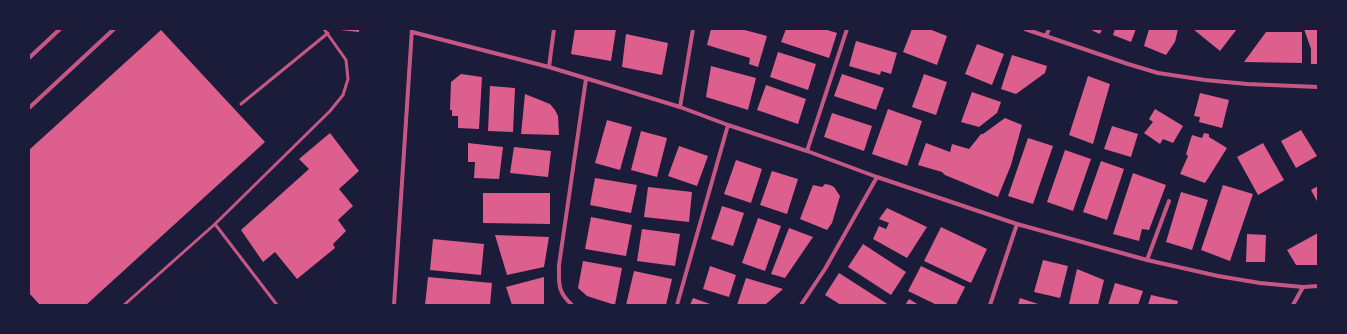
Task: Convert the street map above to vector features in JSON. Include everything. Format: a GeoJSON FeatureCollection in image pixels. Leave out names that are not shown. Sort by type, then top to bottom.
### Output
{"type":"FeatureCollection","features":[{"type":"Feature","properties":{"kind":"street"},"geometry":{"type":"LineString","coordinates":[[29,58],[60,29]]}},
{"type":"Feature","properties":{"kind":"street"},"geometry":{"type":"LineString","coordinates":[[29,108],[114,29]]}},
{"type":"Feature","properties":{"kind":"street"},"geometry":{"type":"LineString","coordinates":[[550,67],[554,29]]}},
{"type":"Feature","properties":{"kind":"street"},"geometry":{"type":"LineString","coordinates":[[680,107],[692,29]]}},
{"type":"Feature","properties":{"kind":"street"},"geometry":{"type":"LineString","coordinates":[[807,151],[847,29]]}},
{"type":"Feature","properties":{"kind":"street"},"geometry":{"type":"LineString","coordinates":[[1024,29],[1158,73],[1247,84],[1318,87]]}},
{"type":"Feature","properties":{"kind":"street"},"geometry":{"type":"LineString","coordinates":[[1046,36],[1049,29]]}},
{"type":"Feature","properties":{"kind":"street"},"geometry":{"type":"LineString","coordinates":[[394,305],[412,31],[550,67],[680,107],[877,177],[1017,224],[1147,260],[1218,276],[1260,283],[1303,287],[1318,286]]}},
{"type":"Feature","properties":{"kind":"street"},"geometry":{"type":"LineString","coordinates":[[572,305],[564,298],[559,286],[559,265],[586,79]]}},
{"type":"Feature","properties":{"kind":"street"},"geometry":{"type":"LineString","coordinates":[[677,305],[728,125]]}},
{"type":"Feature","properties":{"kind":"street"},"geometry":{"type":"LineString","coordinates":[[801,305],[825,269],[877,177]]}},
{"type":"Feature","properties":{"kind":"street"},"geometry":{"type":"LineString","coordinates":[[1147,260],[1169,201]]}},
{"type":"Feature","properties":{"kind":"street"},"geometry":{"type":"LineString","coordinates":[[990,305],[1017,224]]}},
{"type":"Feature","properties":{"kind":"street"},"geometry":{"type":"LineString","coordinates":[[1293,305],[1303,287]]}},
{"type":"Feature","properties":{"kind":"lane"},"geometry":{"type":"LineString","coordinates":[[124,305],[215,224],[330,111],[343,95],[348,79],[346,60],[324,29]]}},
{"type":"Feature","properties":{"kind":"lane"},"geometry":{"type":"LineString","coordinates":[[241,104],[328,33]]}},
{"type":"Feature","properties":{"kind":"lane"},"geometry":{"type":"LineString","coordinates":[[215,224],[277,305]]}},
{"type":"Feature","properties":{"kind":"building"},"geometry":{"type":"Polygon","coordinates":[[[359,29],[359,32],[340,30],[359,29]]]}},
{"type":"Feature","properties":{"kind":"building"},"geometry":{"type":"Polygon","coordinates":[[[575,29],[616,29],[611,61],[571,54],[575,29]]]}},
{"type":"Feature","properties":{"kind":"building"},"geometry":{"type":"Polygon","coordinates":[[[711,29],[741,29],[767,36],[758,67],[749,64],[750,58],[707,45],[711,29]]]}},
{"type":"Feature","properties":{"kind":"building"},"geometry":{"type":"Polygon","coordinates":[[[786,29],[824,29],[837,33],[829,58],[781,42],[786,29]]]}},
{"type":"Feature","properties":{"kind":"building"},"geometry":{"type":"Polygon","coordinates":[[[912,29],[929,29],[947,36],[937,65],[903,52],[912,29]]]}},
{"type":"Feature","properties":{"kind":"building"},"geometry":{"type":"Polygon","coordinates":[[[1089,29],[1102,29],[1100,34],[1089,29]]]}},
{"type":"Feature","properties":{"kind":"building"},"geometry":{"type":"Polygon","coordinates":[[[1115,29],[1136,29],[1131,42],[1113,35],[1115,29]]]}},
{"type":"Feature","properties":{"kind":"building"},"geometry":{"type":"Polygon","coordinates":[[[1149,29],[1178,29],[1175,42],[1166,55],[1144,46],[1149,29]]]}},
{"type":"Feature","properties":{"kind":"building"},"geometry":{"type":"Polygon","coordinates":[[[1193,29],[1237,29],[1220,51],[1193,29]]]}},
{"type":"Feature","properties":{"kind":"building"},"geometry":{"type":"Polygon","coordinates":[[[1304,29],[1318,29],[1318,64],[1311,64],[1311,49],[1304,29]]]}},
{"type":"Feature","properties":{"kind":"building"},"geometry":{"type":"Polygon","coordinates":[[[161,30],[265,142],[86,305],[40,305],[29,293],[29,150],[161,30]]]}},
{"type":"Feature","properties":{"kind":"building"},"geometry":{"type":"Polygon","coordinates":[[[1266,32],[1302,32],[1302,63],[1244,62],[1266,32]]]}},
{"type":"Feature","properties":{"kind":"building"},"geometry":{"type":"Polygon","coordinates":[[[626,34],[668,43],[662,75],[622,67],[626,34]]]}},
{"type":"Feature","properties":{"kind":"building"},"geometry":{"type":"Polygon","coordinates":[[[856,41],[897,53],[891,74],[881,71],[880,75],[849,66],[856,41]]]}},
{"type":"Feature","properties":{"kind":"building"},"geometry":{"type":"Polygon","coordinates":[[[977,44],[1004,54],[992,85],[965,74],[977,44]]]}},
{"type":"Feature","properties":{"kind":"building"},"geometry":{"type":"Polygon","coordinates":[[[778,52],[816,64],[808,90],[770,77],[778,52]]]}},
{"type":"Feature","properties":{"kind":"building"},"geometry":{"type":"Polygon","coordinates":[[[1012,55],[1047,66],[1045,73],[1016,94],[1001,89],[1012,55]]]}},
{"type":"Feature","properties":{"kind":"building"},"geometry":{"type":"Polygon","coordinates":[[[711,66],[756,78],[748,110],[706,97],[711,66]]]}},
{"type":"Feature","properties":{"kind":"building"},"geometry":{"type":"Polygon","coordinates":[[[461,74],[482,77],[479,129],[458,128],[458,116],[452,116],[452,110],[450,110],[451,82],[461,74]]]}},
{"type":"Feature","properties":{"kind":"building"},"geometry":{"type":"Polygon","coordinates":[[[842,74],[884,88],[876,110],[834,96],[842,74]]]}},
{"type":"Feature","properties":{"kind":"building"},"geometry":{"type":"Polygon","coordinates":[[[924,74],[947,82],[936,115],[912,107],[924,74]]]}},
{"type":"Feature","properties":{"kind":"building"},"geometry":{"type":"Polygon","coordinates":[[[1088,76],[1110,84],[1093,144],[1069,135],[1088,76]]]}},
{"type":"Feature","properties":{"kind":"building"},"geometry":{"type":"Polygon","coordinates":[[[766,85],[806,99],[798,124],[757,110],[766,85]]]}},
{"type":"Feature","properties":{"kind":"building"},"geometry":{"type":"Polygon","coordinates":[[[490,86],[515,88],[513,132],[488,131],[490,86]]]}},
{"type":"Feature","properties":{"kind":"building"},"geometry":{"type":"Polygon","coordinates":[[[972,92],[1001,102],[997,113],[979,127],[961,122],[972,92]]]}},
{"type":"Feature","properties":{"kind":"building"},"geometry":{"type":"Polygon","coordinates":[[[1200,93],[1229,100],[1222,128],[1199,122],[1200,117],[1194,116],[1200,93]]]}},
{"type":"Feature","properties":{"kind":"building"},"geometry":{"type":"Polygon","coordinates":[[[525,94],[550,104],[555,110],[558,116],[559,135],[521,134],[525,94]]]}},
{"type":"Feature","properties":{"kind":"building"},"geometry":{"type":"Polygon","coordinates":[[[888,109],[922,121],[907,166],[872,154],[888,109]]]}},
{"type":"Feature","properties":{"kind":"building"},"geometry":{"type":"Polygon","coordinates":[[[1155,109],[1183,126],[1173,143],[1163,139],[1160,144],[1144,133],[1153,122],[1149,119],[1155,109]]]}},
{"type":"Feature","properties":{"kind":"building"},"geometry":{"type":"Polygon","coordinates":[[[832,113],[872,126],[864,151],[824,137],[832,113]]]}},
{"type":"Feature","properties":{"kind":"building"},"geometry":{"type":"Polygon","coordinates":[[[1005,118],[1022,125],[1011,165],[998,197],[945,175],[942,172],[918,165],[926,143],[950,152],[952,144],[969,149],[981,134],[1005,118]]]}},
{"type":"Feature","properties":{"kind":"building"},"geometry":{"type":"Polygon","coordinates":[[[607,120],[632,127],[620,170],[595,163],[607,120]]]}},
{"type":"Feature","properties":{"kind":"building"},"geometry":{"type":"Polygon","coordinates":[[[1112,126],[1138,134],[1131,157],[1104,149],[1112,126]]]}},
{"type":"Feature","properties":{"kind":"building"},"geometry":{"type":"Polygon","coordinates":[[[1301,130],[1317,156],[1296,168],[1281,141],[1301,130]]]}},
{"type":"Feature","properties":{"kind":"building"},"geometry":{"type":"Polygon","coordinates":[[[641,131],[667,138],[657,177],[631,170],[641,131]]]}},
{"type":"Feature","properties":{"kind":"building"},"geometry":{"type":"Polygon","coordinates":[[[330,133],[359,171],[339,189],[353,206],[338,220],[346,231],[333,244],[335,248],[297,279],[275,252],[263,262],[241,230],[309,169],[299,159],[330,133]]]}},
{"type":"Feature","properties":{"kind":"building"},"geometry":{"type":"Polygon","coordinates":[[[1204,133],[1209,134],[1209,137],[1227,148],[1205,183],[1180,174],[1188,156],[1186,154],[1192,135],[1202,138],[1204,133]]]}},
{"type":"Feature","properties":{"kind":"building"},"geometry":{"type":"Polygon","coordinates":[[[1028,138],[1053,146],[1033,204],[1008,196],[1028,138]]]}},
{"type":"Feature","properties":{"kind":"building"},"geometry":{"type":"Polygon","coordinates":[[[468,143],[503,147],[499,179],[474,178],[475,162],[468,162],[468,143]]]}},
{"type":"Feature","properties":{"kind":"building"},"geometry":{"type":"Polygon","coordinates":[[[1263,143],[1284,180],[1258,195],[1237,157],[1263,143]]]}},
{"type":"Feature","properties":{"kind":"building"},"geometry":{"type":"Polygon","coordinates":[[[679,146],[708,156],[697,186],[668,176],[679,146]]]}},
{"type":"Feature","properties":{"kind":"building"},"geometry":{"type":"Polygon","coordinates":[[[514,147],[551,151],[548,177],[510,173],[514,147]]]}},
{"type":"Feature","properties":{"kind":"building"},"geometry":{"type":"Polygon","coordinates":[[[1065,150],[1091,159],[1073,211],[1047,202],[1065,150]]]}},
{"type":"Feature","properties":{"kind":"building"},"geometry":{"type":"Polygon","coordinates":[[[736,160],[762,169],[751,203],[724,194],[736,160]]]}},
{"type":"Feature","properties":{"kind":"building"},"geometry":{"type":"Polygon","coordinates":[[[1101,161],[1124,169],[1107,220],[1083,212],[1101,161]]]}},
{"type":"Feature","properties":{"kind":"building"},"geometry":{"type":"Polygon","coordinates":[[[772,171],[798,179],[787,214],[760,205],[772,171]]]}},
{"type":"Feature","properties":{"kind":"building"},"geometry":{"type":"Polygon","coordinates":[[[1133,173],[1166,185],[1149,230],[1142,229],[1139,241],[1113,234],[1133,173]]]}},
{"type":"Feature","properties":{"kind":"building"},"geometry":{"type":"Polygon","coordinates":[[[595,178],[637,185],[631,213],[590,205],[595,178]]]}},
{"type":"Feature","properties":{"kind":"building"},"geometry":{"type":"Polygon","coordinates":[[[825,184],[834,187],[840,196],[832,223],[827,230],[800,219],[813,185],[822,187],[825,184]]]}},
{"type":"Feature","properties":{"kind":"building"},"geometry":{"type":"Polygon","coordinates":[[[1223,185],[1253,194],[1230,261],[1201,250],[1223,185]]]}},
{"type":"Feature","properties":{"kind":"building"},"geometry":{"type":"Polygon","coordinates":[[[1318,186],[1318,203],[1311,190],[1318,186]]]}},
{"type":"Feature","properties":{"kind":"building"},"geometry":{"type":"Polygon","coordinates":[[[648,187],[692,192],[689,222],[644,217],[648,187]]]}},
{"type":"Feature","properties":{"kind":"building"},"geometry":{"type":"Polygon","coordinates":[[[1181,192],[1208,200],[1192,250],[1166,242],[1181,192]]]}},
{"type":"Feature","properties":{"kind":"building"},"geometry":{"type":"Polygon","coordinates":[[[483,193],[550,193],[550,224],[483,223],[483,193]]]}},
{"type":"Feature","properties":{"kind":"building"},"geometry":{"type":"Polygon","coordinates":[[[722,206],[744,213],[733,246],[711,239],[722,206]]]}},
{"type":"Feature","properties":{"kind":"building"},"geometry":{"type":"Polygon","coordinates":[[[887,208],[927,227],[907,258],[873,239],[879,226],[886,229],[889,223],[879,219],[887,208]]]}},
{"type":"Feature","properties":{"kind":"building"},"geometry":{"type":"Polygon","coordinates":[[[591,217],[632,225],[626,256],[585,249],[591,217]]]}},
{"type":"Feature","properties":{"kind":"building"},"geometry":{"type":"Polygon","coordinates":[[[758,218],[781,226],[765,271],[742,263],[758,218]]]}},
{"type":"Feature","properties":{"kind":"building"},"geometry":{"type":"Polygon","coordinates":[[[941,227],[987,249],[971,283],[924,261],[941,227]]]}},
{"type":"Feature","properties":{"kind":"building"},"geometry":{"type":"Polygon","coordinates":[[[789,228],[813,237],[785,278],[771,274],[789,228]]]}},
{"type":"Feature","properties":{"kind":"building"},"geometry":{"type":"Polygon","coordinates":[[[642,229],[680,234],[675,266],[637,261],[642,229]]]}},
{"type":"Feature","properties":{"kind":"building"},"geometry":{"type":"Polygon","coordinates":[[[1318,233],[1318,265],[1296,265],[1287,250],[1318,233]]]}},
{"type":"Feature","properties":{"kind":"building"},"geometry":{"type":"Polygon","coordinates":[[[1247,234],[1266,235],[1265,262],[1246,262],[1247,234]]]}},
{"type":"Feature","properties":{"kind":"building"},"geometry":{"type":"Polygon","coordinates":[[[495,235],[549,237],[544,267],[507,275],[495,235]]]}},
{"type":"Feature","properties":{"kind":"building"},"geometry":{"type":"Polygon","coordinates":[[[433,239],[484,244],[481,275],[430,270],[433,239]]]}},
{"type":"Feature","properties":{"kind":"building"},"geometry":{"type":"Polygon","coordinates":[[[863,244],[906,272],[891,295],[848,267],[863,244]]]}},
{"type":"Feature","properties":{"kind":"building"},"geometry":{"type":"Polygon","coordinates":[[[1043,260],[1068,266],[1060,298],[1034,292],[1043,260]]]}},
{"type":"Feature","properties":{"kind":"building"},"geometry":{"type":"Polygon","coordinates":[[[583,261],[622,268],[615,305],[587,296],[578,288],[583,261]]]}},
{"type":"Feature","properties":{"kind":"building"},"geometry":{"type":"Polygon","coordinates":[[[710,266],[736,275],[729,297],[703,289],[710,266]]]}},
{"type":"Feature","properties":{"kind":"building"},"geometry":{"type":"Polygon","coordinates":[[[921,266],[965,287],[956,305],[937,305],[908,291],[921,266]]]}},
{"type":"Feature","properties":{"kind":"building"},"geometry":{"type":"Polygon","coordinates":[[[1077,269],[1104,280],[1098,305],[1069,304],[1077,269]]]}},
{"type":"Feature","properties":{"kind":"building"},"geometry":{"type":"Polygon","coordinates":[[[634,271],[672,279],[666,305],[626,305],[634,271]]]}},
{"type":"Feature","properties":{"kind":"building"},"geometry":{"type":"Polygon","coordinates":[[[839,273],[889,305],[841,305],[825,295],[839,273]]]}},
{"type":"Feature","properties":{"kind":"building"},"geometry":{"type":"Polygon","coordinates":[[[428,277],[492,283],[490,305],[425,305],[428,277]]]}},
{"type":"Feature","properties":{"kind":"building"},"geometry":{"type":"Polygon","coordinates":[[[544,277],[544,305],[512,305],[506,287],[544,277]]]}},
{"type":"Feature","properties":{"kind":"building"},"geometry":{"type":"Polygon","coordinates":[[[746,278],[783,289],[765,305],[737,305],[746,278]]]}},
{"type":"Feature","properties":{"kind":"building"},"geometry":{"type":"Polygon","coordinates":[[[1115,283],[1143,291],[1138,305],[1108,305],[1115,283]]]}},
{"type":"Feature","properties":{"kind":"building"},"geometry":{"type":"Polygon","coordinates":[[[1151,295],[1178,301],[1177,305],[1148,305],[1151,295]]]}},
{"type":"Feature","properties":{"kind":"building"},"geometry":{"type":"Polygon","coordinates":[[[693,298],[713,305],[690,305],[693,298]]]}},
{"type":"Feature","properties":{"kind":"building"},"geometry":{"type":"Polygon","coordinates":[[[1020,298],[1041,305],[1018,305],[1020,298]]]}},
{"type":"Feature","properties":{"kind":"building"},"geometry":{"type":"Polygon","coordinates":[[[909,299],[919,305],[905,305],[909,299]]]}}]}
